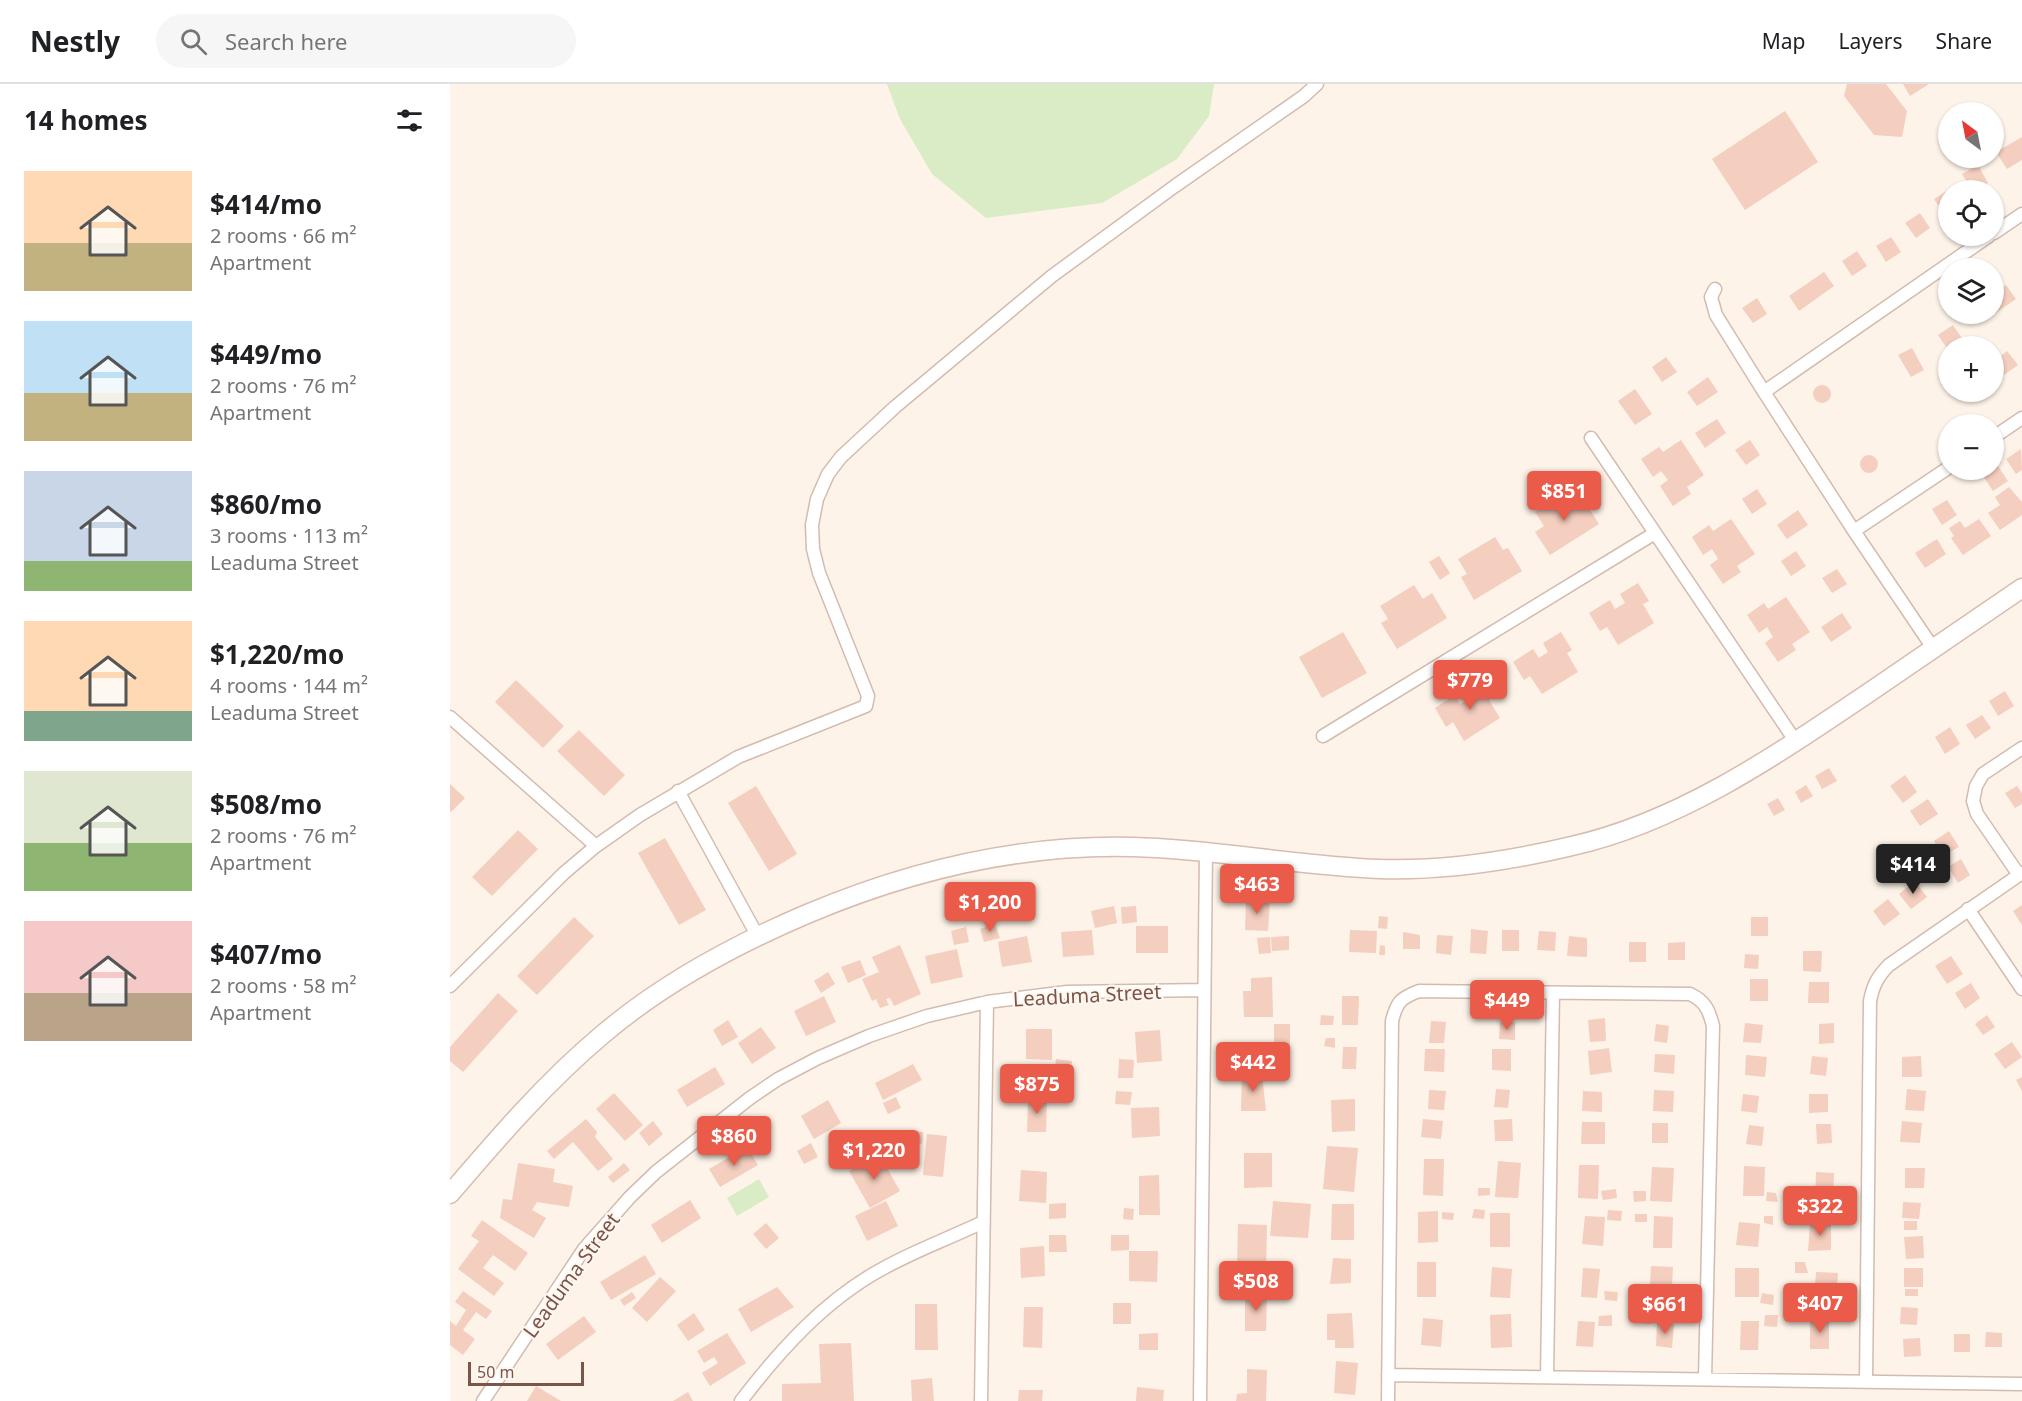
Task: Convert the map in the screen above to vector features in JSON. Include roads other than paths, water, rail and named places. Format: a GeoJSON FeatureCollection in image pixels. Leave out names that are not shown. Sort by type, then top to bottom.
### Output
{"type":"FeatureCollection","features":[{"type":"Feature","properties":{"kind":"main road"},"geometry":{"type":"LineString","coordinates":[[450,1194],[552,1080],[604,1033],[692,970],[758,935],[888,882],[932,869],[992,856],[1052,849],[1130,847],[1206,851],[1378,869],[1431,869],[1497,862],[1577,845],[1630,828],[1741,776],[1796,742],[2022,588]]}},
{"type":"Feature","properties":{"kind":"main road"},"geometry":{"type":"LineString","coordinates":[[450,1182],[470,1171]]}},
{"type":"Feature","properties":{"kind":"street"},"geometry":{"type":"LineString","coordinates":[[450,986],[541,896],[596,846],[678,791],[738,757],[867,706],[868,696],[819,573],[813,549],[812,525],[818,499],[828,474],[841,458],[895,408],[1052,276],[1105,236],[1305,96],[1317,84]]}},
{"type":"Feature","properties":{"kind":"street"},"geometry":{"type":"LineString","coordinates":[[2004,226],[2022,214]]}},
{"type":"Feature","properties":{"kind":"street"},"geometry":{"type":"LineString","coordinates":[[1764,392],[1975,246]]}},
{"type":"Feature","properties":{"kind":"street"},"geometry":{"type":"LineString","coordinates":[[1715,289],[1711,297],[1716,315],[1854,531],[1934,648]]}},
{"type":"Feature","properties":{"kind":"street"},"geometry":{"type":"LineString","coordinates":[[2004,430],[2022,418]]}},
{"type":"Feature","properties":{"kind":"street"},"geometry":{"type":"LineString","coordinates":[[1591,438],[1796,742]]}},
{"type":"Feature","properties":{"kind":"street"},"geometry":{"type":"LineString","coordinates":[[1854,531],[1938,475]]}},
{"type":"Feature","properties":{"kind":"street"},"geometry":{"type":"LineString","coordinates":[[1323,736],[1655,533]]}},
{"type":"Feature","properties":{"kind":"street"},"geometry":{"type":"LineString","coordinates":[[450,717],[596,846]]}},
{"type":"Feature","properties":{"kind":"street"},"geometry":{"type":"LineString","coordinates":[[1866,1382],[1869,1001],[1872,988],[1878,975],[1889,965],[2021,874],[1977,814],[1973,801],[1976,786],[1983,774],[2022,748]]}},
{"type":"Feature","properties":{"kind":"street"},"geometry":{"type":"LineString","coordinates":[[678,791],[758,935]]}},
{"type":"Feature","properties":{"kind":"street"},"geometry":{"type":"LineString","coordinates":[[1200,1401],[1206,851]]}},
{"type":"Feature","properties":{"kind":"street"},"geometry":{"type":"LineString","coordinates":[[1968,909],[2022,989]]}},
{"type":"Feature","properties":{"kind":"street","name":"Leaduma Street"},"geometry":{"type":"LineString","coordinates":[[483,1401],[584,1250],[607,1222],[656,1172],[740,1105],[778,1079],[869,1035],[927,1016],[987,1002],[1066,992],[1204,990]]}},
{"type":"Feature","properties":{"kind":"street"},"geometry":{"type":"LineString","coordinates":[[1388,1401],[1392,1021],[1395,1007],[1404,997],[1419,991],[1690,994],[1702,1000],[1709,1011],[1713,1026],[1705,1378]]}},
{"type":"Feature","properties":{"kind":"street"},"geometry":{"type":"LineString","coordinates":[[1547,1377],[1553,993]]}},
{"type":"Feature","properties":{"kind":"street"},"geometry":{"type":"LineString","coordinates":[[981,1401],[987,1002]]}},
{"type":"Feature","properties":{"kind":"street"},"geometry":{"type":"LineString","coordinates":[[741,1401],[790,1343],[852,1287],[883,1269],[983,1222]]}},
{"type":"Feature","properties":{"kind":"street"},"geometry":{"type":"LineString","coordinates":[[1388,1375],[2022,1384]]}}]}
